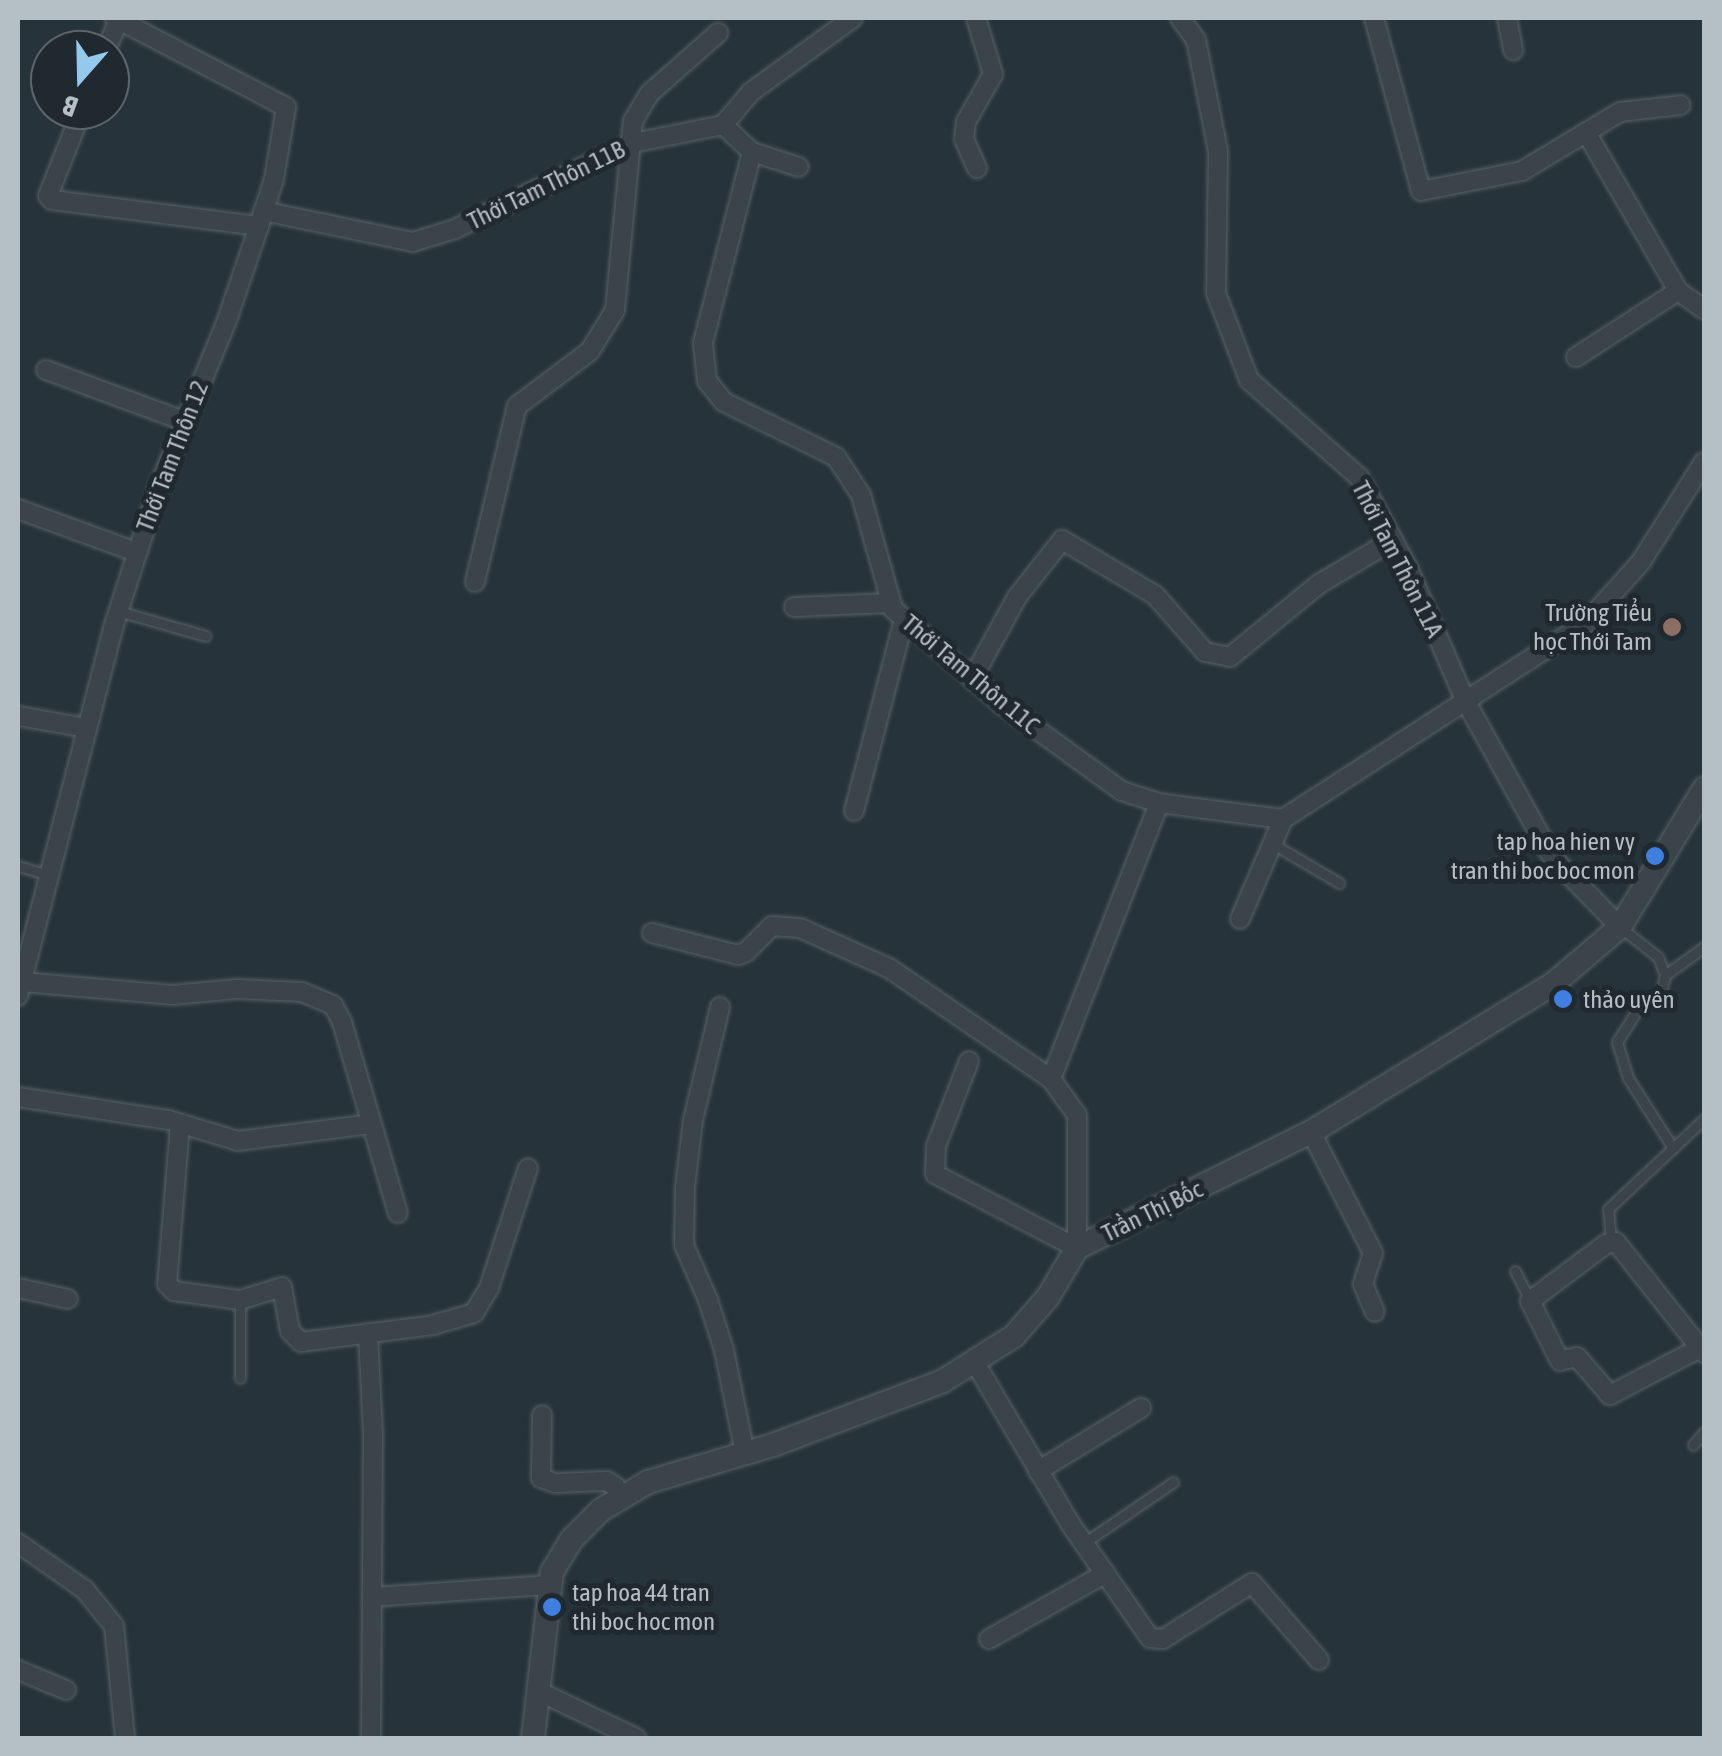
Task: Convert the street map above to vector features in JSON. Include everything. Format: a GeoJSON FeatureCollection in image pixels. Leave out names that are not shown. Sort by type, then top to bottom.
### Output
{"type":"FeatureCollection","features":[{"type":"Feature","properties":{"kind":"street","name":"Thới Tam Thôn 12"},"geometry":{"type":"LineString","coordinates":[[20,989],[118,611],[136,552],[184,421],[227,320],[261,218],[286,107],[117,18]]}},
{"type":"Feature","properties":{"kind":"street"},"geometry":{"type":"LineString","coordinates":[[798,166],[752,152],[723,125],[751,92],[853,18]]}},
{"type":"Feature","properties":{"kind":"street"},"geometry":{"type":"LineString","coordinates":[[976,18],[994,74],[966,122],[964,139],[977,168]]}},
{"type":"Feature","properties":{"kind":"street","name":"Thới Tam Thôn 11A"},"geometry":{"type":"LineString","coordinates":[[1180,18],[1196,40],[1218,151],[1216,293],[1249,380],[1360,476],[1465,700],[1552,857],[1620,927]]}},
{"type":"Feature","properties":{"kind":"street"},"geometry":{"type":"LineString","coordinates":[[1374,18],[1421,190],[1522,171],[1620,112],[1682,105]]}},
{"type":"Feature","properties":{"kind":"street"},"geometry":{"type":"LineString","coordinates":[[1507,18],[1513,50]]}},
{"type":"Feature","properties":{"kind":"street"},"geometry":{"type":"LineString","coordinates":[[475,582],[516,406],[590,351],[615,310],[633,143],[631,126],[650,93],[718,33]]}},
{"type":"Feature","properties":{"kind":"street","name":"Thới Tam Thôn 11B"},"geometry":{"type":"LineString","coordinates":[[74,130],[48,196],[52,200],[261,218],[413,242],[455,230],[633,143],[723,125]]}},
{"type":"Feature","properties":{"kind":"street"},"geometry":{"type":"LineString","coordinates":[[1586,132],[1678,290],[1704,309]]}},
{"type":"Feature","properties":{"kind":"street","name":"Thới Tam Thôn 11C"},"geometry":{"type":"LineString","coordinates":[[752,152],[703,343],[708,381],[724,402],[836,457],[861,495],[891,603],[904,619],[972,679],[1122,791],[1159,802],[1284,819]]}},
{"type":"Feature","properties":{"kind":"street"},"geometry":{"type":"LineString","coordinates":[[1576,357],[1678,290]]}},
{"type":"Feature","properties":{"kind":"street"},"geometry":{"type":"LineString","coordinates":[[46,370],[184,421]]}},
{"type":"Feature","properties":{"kind":"street"},"geometry":{"type":"LineString","coordinates":[[1240,919],[1284,819],[1586,623],[1641,562],[1704,462]]}},
{"type":"Feature","properties":{"kind":"street"},"geometry":{"type":"LineString","coordinates":[[18,510],[136,552]]}},
{"type":"Feature","properties":{"kind":"street"},"geometry":{"type":"LineString","coordinates":[[972,679],[1017,597],[1062,540],[1155,595],[1205,652],[1230,656],[1319,584],[1393,540]]}},
{"type":"Feature","properties":{"kind":"street"},"geometry":{"type":"LineString","coordinates":[[794,607],[891,603]]}},
{"type":"Feature","properties":{"kind":"street"},"geometry":{"type":"LineString","coordinates":[[854,811],[904,619]]}},
{"type":"Feature","properties":{"kind":"street"},"geometry":{"type":"LineString","coordinates":[[18,716],[87,728]]}},
{"type":"Feature","properties":{"kind":"street","name":"Trần Thị Bốc"},"geometry":{"type":"LineString","coordinates":[[533,1738],[550,1585],[571,1540],[618,1499],[648,1482],[744,1454],[943,1381],[1014,1336],[1048,1297],[1077,1248],[1311,1132],[1553,984],[1620,927],[1704,789]]}},
{"type":"Feature","properties":{"kind":"street"},"geometry":{"type":"LineString","coordinates":[[1051,1080],[1159,802]]}},
{"type":"Feature","properties":{"kind":"street"},"geometry":{"type":"LineString","coordinates":[[652,933],[738,955],[772,926],[800,928],[889,968],[1051,1080],[1076,1115],[1077,1248],[935,1174],[936,1146],[969,1061]]}},
{"type":"Feature","properties":{"kind":"street"},"geometry":{"type":"LineString","coordinates":[[20,989],[172,995],[237,989],[302,992],[333,1005],[342,1022],[398,1213]]}},
{"type":"Feature","properties":{"kind":"street"},"geometry":{"type":"LineString","coordinates":[[720,1007],[694,1120],[684,1187],[684,1246],[708,1300],[724,1350],[744,1454]]}},
{"type":"Feature","properties":{"kind":"street"},"geometry":{"type":"LineString","coordinates":[[18,1097],[180,1124],[238,1141],[370,1124]]}},
{"type":"Feature","properties":{"kind":"street"},"geometry":{"type":"LineString","coordinates":[[180,1124],[167,1284],[174,1291],[240,1300],[282,1287],[290,1331],[301,1342],[465,1320],[474,1314],[489,1288],[528,1168]]}},
{"type":"Feature","properties":{"kind":"street"},"geometry":{"type":"LineString","coordinates":[[1311,1132],[1370,1246],[1372,1260],[1363,1288],[1374,1312]]}},
{"type":"Feature","properties":{"kind":"street"},"geometry":{"type":"LineString","coordinates":[[1611,1241],[1620,1244],[1702,1350],[1613,1396],[1577,1357],[1560,1361],[1530,1302],[1611,1241]]}},
{"type":"Feature","properties":{"kind":"street"},"geometry":{"type":"LineString","coordinates":[[18,1288],[68,1299]]}},
{"type":"Feature","properties":{"kind":"street"},"geometry":{"type":"LineString","coordinates":[[368,1333],[371,1738]]}},
{"type":"Feature","properties":{"kind":"street"},"geometry":{"type":"LineString","coordinates":[[974,1361],[1038,1472],[1154,1641],[1252,1583],[1318,1660]]}},
{"type":"Feature","properties":{"kind":"street"},"geometry":{"type":"LineString","coordinates":[[1038,1472],[1141,1408]]}},
{"type":"Feature","properties":{"kind":"street"},"geometry":{"type":"LineString","coordinates":[[542,1415],[541,1478],[555,1483],[607,1480],[618,1499]]}},
{"type":"Feature","properties":{"kind":"street"},"geometry":{"type":"LineString","coordinates":[[18,1543],[85,1590],[114,1626],[125,1738]]}},
{"type":"Feature","properties":{"kind":"street"},"geometry":{"type":"LineString","coordinates":[[989,1638],[1106,1573]]}},
{"type":"Feature","properties":{"kind":"street"},"geometry":{"type":"LineString","coordinates":[[372,1597],[550,1585]]}},
{"type":"Feature","properties":{"kind":"street"},"geometry":{"type":"LineString","coordinates":[[18,1670],[66,1690]]}},
{"type":"Feature","properties":{"kind":"street"},"geometry":{"type":"LineString","coordinates":[[538,1691],[636,1738]]}},
{"type":"Feature","properties":{"kind":"lane"},"geometry":{"type":"LineString","coordinates":[[118,611],[206,636]]}},
{"type":"Feature","properties":{"kind":"lane"},"geometry":{"type":"LineString","coordinates":[[1273,844],[1339,883]]}},
{"type":"Feature","properties":{"kind":"lane"},"geometry":{"type":"LineString","coordinates":[[18,866],[49,875]]}},
{"type":"Feature","properties":{"kind":"lane"},"geometry":{"type":"LineString","coordinates":[[1620,927],[1658,957],[1665,975],[1660,997],[1637,1010],[1617,1042],[1628,1078],[1673,1148]]}},
{"type":"Feature","properties":{"kind":"lane"},"geometry":{"type":"LineString","coordinates":[[1665,975],[1704,947]]}},
{"type":"Feature","properties":{"kind":"lane"},"geometry":{"type":"LineString","coordinates":[[1611,1241],[1608,1209],[1704,1120]]}},
{"type":"Feature","properties":{"kind":"lane"},"geometry":{"type":"LineString","coordinates":[[1515,1271],[1530,1302]]}},
{"type":"Feature","properties":{"kind":"lane"},"geometry":{"type":"LineString","coordinates":[[240,1300],[240,1378]]}},
{"type":"Feature","properties":{"kind":"lane"},"geometry":{"type":"LineString","coordinates":[[1693,1445],[1704,1432]]}},
{"type":"Feature","properties":{"kind":"lane"},"geometry":{"type":"LineString","coordinates":[[1084,1543],[1173,1482]]}},
{"type":"Feature","properties":{"kind":"place","name":"Trường Tiểu học Thới Tam"},"geometry":{"type":"Point","coordinates":[1672,627]}},
{"type":"Feature","properties":{"kind":"place","name":"tap hoa hien vy tran thi boc boc mon"},"geometry":{"type":"Point","coordinates":[1655,856]}},
{"type":"Feature","properties":{"kind":"place","name":"thảo uyên"},"geometry":{"type":"Point","coordinates":[1563,999]}},
{"type":"Feature","properties":{"kind":"place","name":"tap hoa 44 tran thi boc hoc mon"},"geometry":{"type":"Point","coordinates":[552,1607]}}]}
